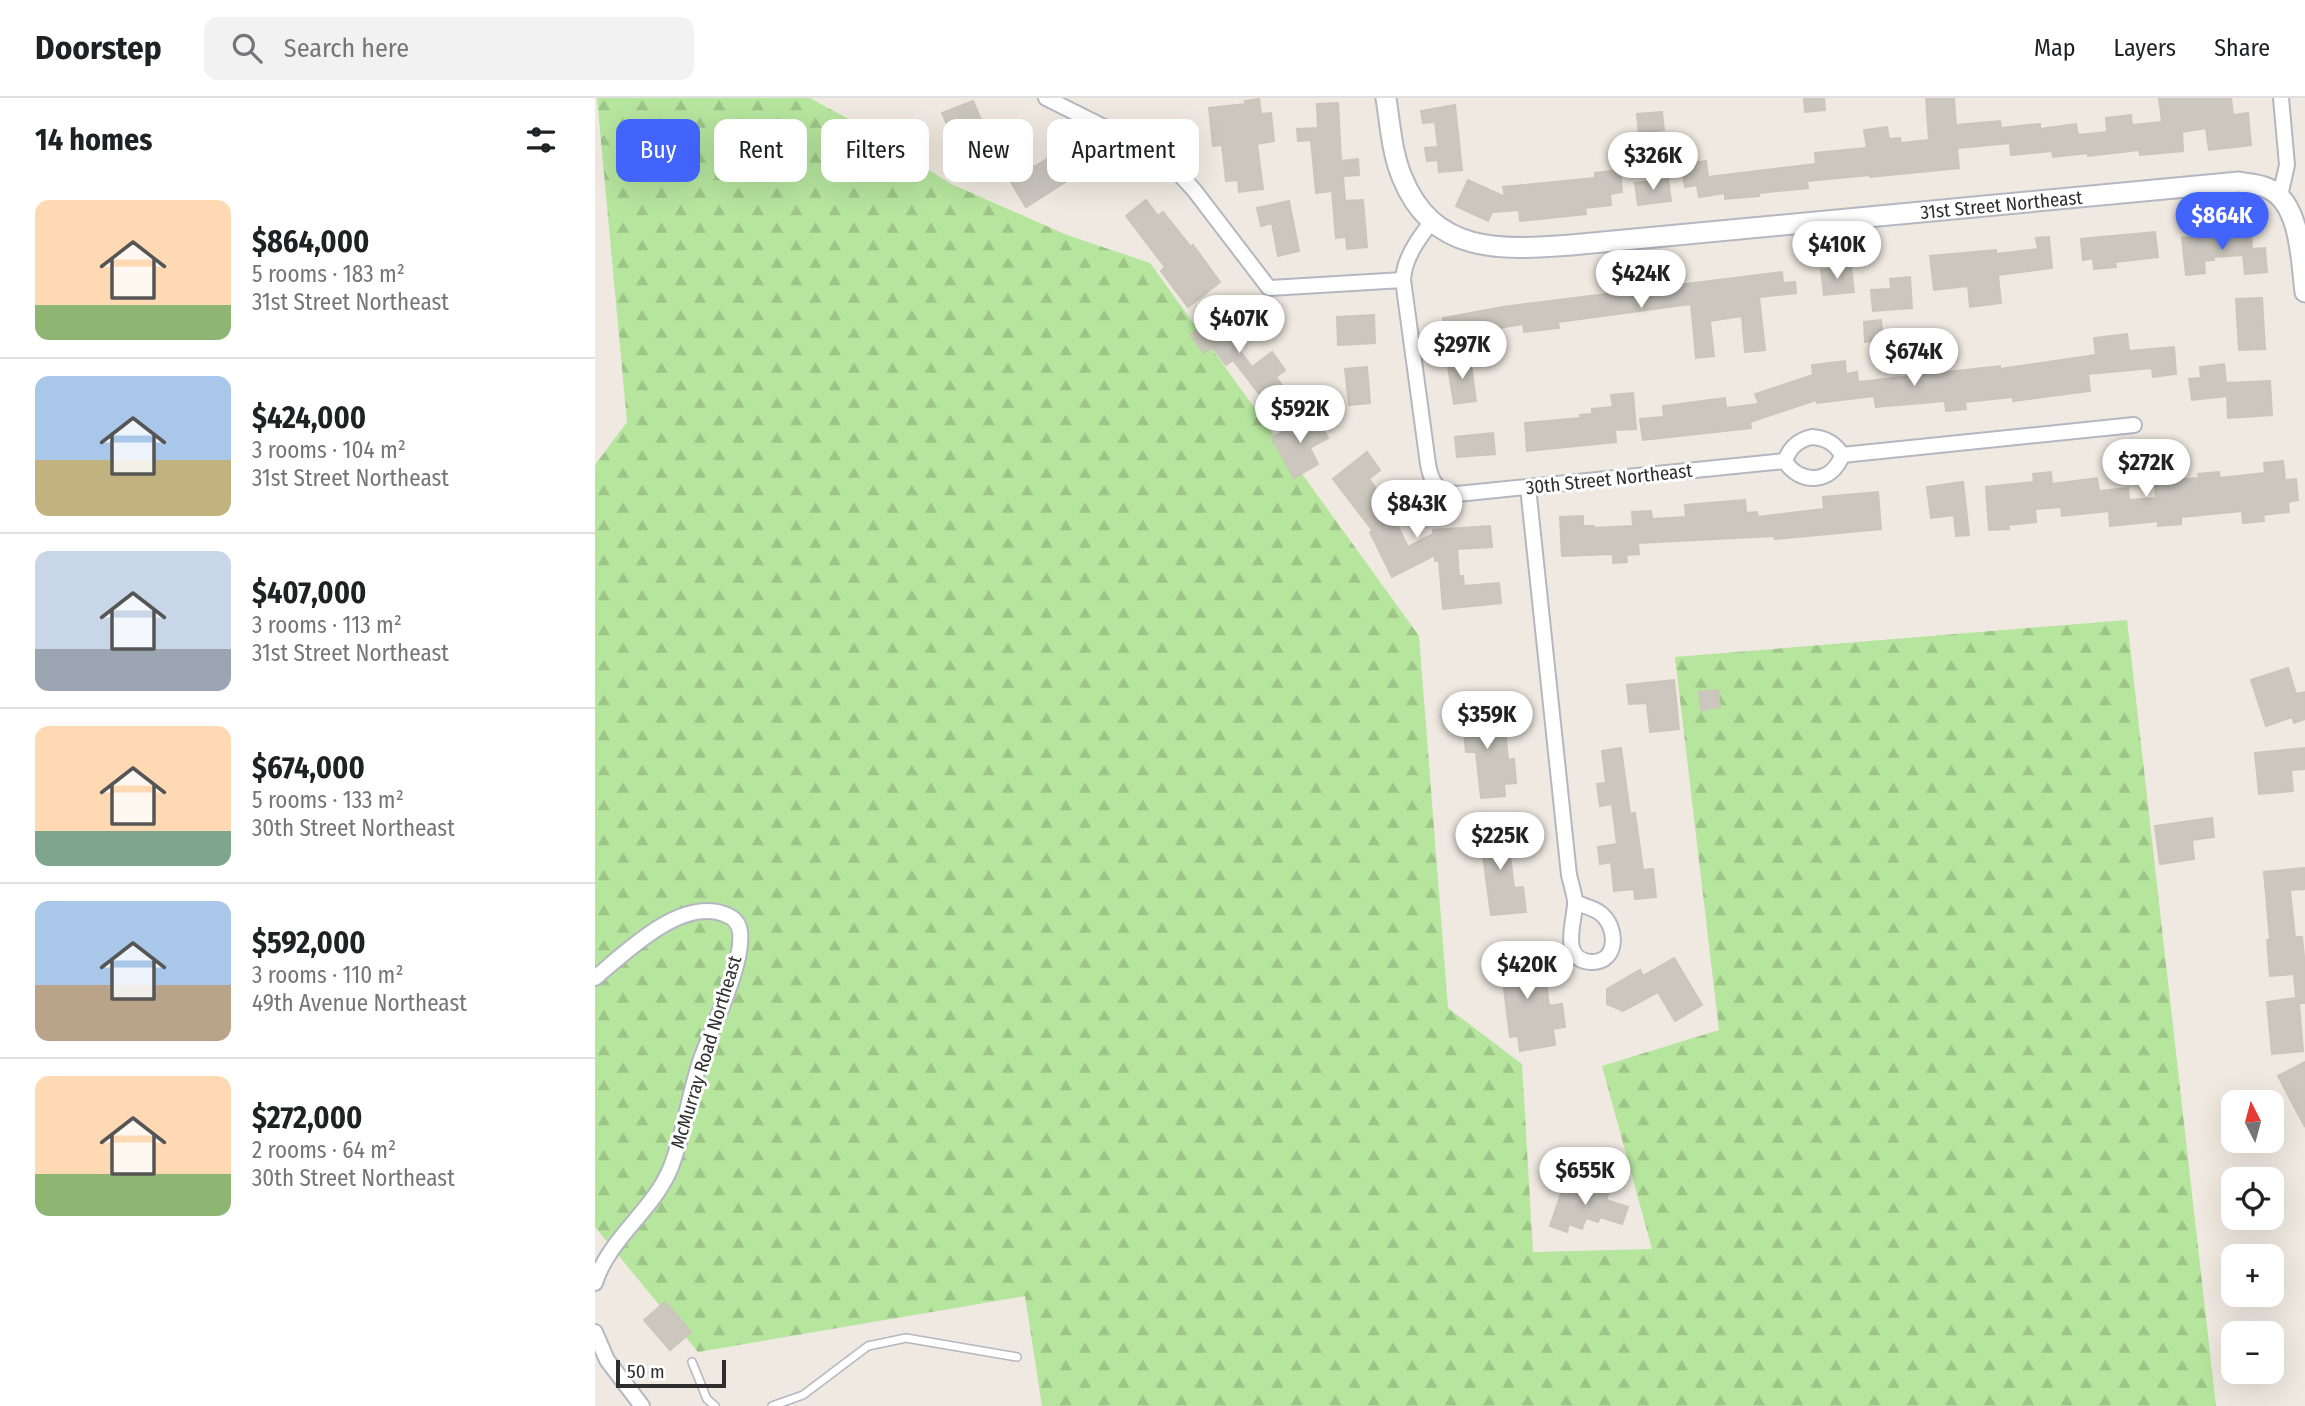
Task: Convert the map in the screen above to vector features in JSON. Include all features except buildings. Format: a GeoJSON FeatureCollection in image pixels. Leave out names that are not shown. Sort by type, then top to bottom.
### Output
{"type":"FeatureCollection","features":[{"type":"Feature","properties":{"kind":"street"},"geometry":{"type":"LineString","coordinates":[[1046,98],[1148,149],[1171,165],[1194,190],[1269,288],[1403,280],[1409,257],[1419,237],[1432,221],[1416,204],[1401,175],[1386,98]]}},
{"type":"Feature","properties":{"kind":"street"},"geometry":{"type":"LineString","coordinates":[[2281,98],[2287,165],[2280,196],[2296,228],[2305,292]]}},
{"type":"Feature","properties":{"kind":"street","name":"31st Street Northeast"},"geometry":{"type":"LineString","coordinates":[[1432,221],[1474,244],[1513,249],[2239,182],[2267,188],[2280,196]]}},
{"type":"Feature","properties":{"kind":"street","name":"30th Street Northeast"},"geometry":{"type":"LineString","coordinates":[[1403,280],[1430,475],[1435,486],[1445,491],[1457,494],[1786,461]]}},
{"type":"Feature","properties":{"kind":"street"},"geometry":{"type":"LineString","coordinates":[[1842,455],[2134,425]]}},
{"type":"Feature","properties":{"kind":"street"},"geometry":{"type":"LineString","coordinates":[[1812,437],[1826,439],[1838,448],[1842,455],[1832,472],[1814,479],[1794,472],[1786,461],[1798,442],[1812,437]]}},
{"type":"Feature","properties":{"kind":"street"},"geometry":{"type":"LineString","coordinates":[[1528,487],[1569,874],[1575,902]]}},
{"type":"Feature","properties":{"kind":"street","name":"McMurray Road Northeast"},"geometry":{"type":"LineString","coordinates":[[595,978],[650,934],[678,917],[719,912],[735,919],[739,926],[738,960],[700,1063],[670,1169],[641,1214],[610,1251],[595,1283]]}},
{"type":"Feature","properties":{"kind":"street"},"geometry":{"type":"LineString","coordinates":[[595,1332],[607,1360],[642,1406]]}},
{"type":"Feature","properties":{"kind":"lane"},"geometry":{"type":"LineString","coordinates":[[772,1406],[803,1395],[869,1346],[906,1338],[1017,1357]]}},
{"type":"Feature","properties":{"kind":"lane"},"geometry":{"type":"LineString","coordinates":[[692,1362],[707,1399],[715,1406]]}},
{"type":"Feature","properties":{"kind":"green space"},"geometry":{"type":"Polygon","coordinates":[[[597,98],[810,98],[848,119],[821,119],[821,182],[929,182],[929,170],[943,179],[943,182],[1067,235],[1150,263],[1419,636],[1448,1008],[1522,1064],[1533,1252],[1652,1249],[1602,1066],[1719,1030],[1675,657],[2127,620],[2216,1406],[1042,1406],[1025,1296],[698,1352],[595,1227],[595,465],[627,422],[597,98]]]}}]}
